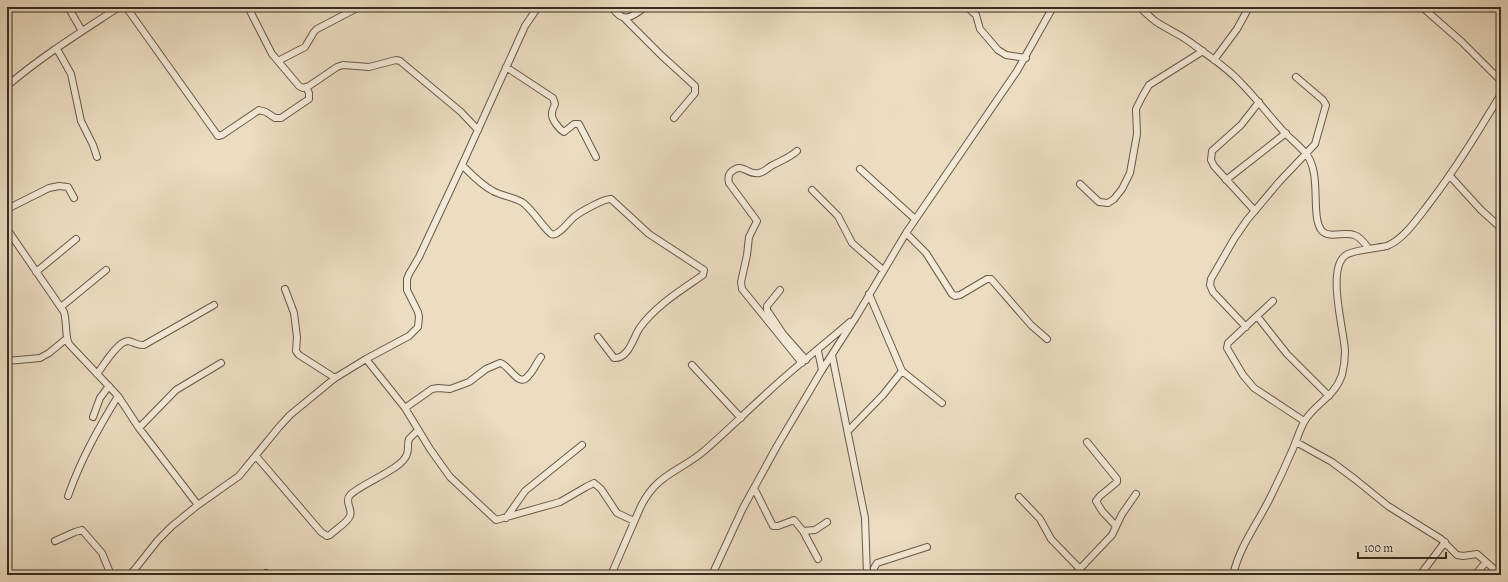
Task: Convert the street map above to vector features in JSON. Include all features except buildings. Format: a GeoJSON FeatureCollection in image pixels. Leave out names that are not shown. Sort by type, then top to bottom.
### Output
{"type":"FeatureCollection","features":[{"type":"Feature","properties":{"kind":"street"},"geometry":{"type":"LineString","coordinates":[[68,7],[82,31]]}},
{"type":"Feature","properties":{"kind":"street"},"geometry":{"type":"LineString","coordinates":[[7,86],[57,48],[119,7]]}},
{"type":"Feature","properties":{"kind":"street"},"geometry":{"type":"LineString","coordinates":[[126,7],[218,136],[222,135],[259,110],[266,112],[275,118],[281,118],[309,99],[309,93],[306,88],[299,86],[272,54],[248,7]]}},
{"type":"Feature","properties":{"kind":"street"},"geometry":{"type":"LineString","coordinates":[[278,61],[305,47],[314,32],[359,7]]}},
{"type":"Feature","properties":{"kind":"street"},"geometry":{"type":"LineString","coordinates":[[128,575],[172,526],[198,505],[239,476],[290,415],[336,378],[366,359],[409,336],[418,327],[420,317],[408,290],[407,279],[462,165],[506,67],[526,26],[538,7]]}},
{"type":"Feature","properties":{"kind":"street"},"geometry":{"type":"LineString","coordinates":[[612,7],[619,16],[624,18],[695,86],[696,93],[674,118]]}},
{"type":"Feature","properties":{"kind":"street"},"geometry":{"type":"LineString","coordinates":[[624,18],[632,16],[645,7]]}},
{"type":"Feature","properties":{"kind":"street"},"geometry":{"type":"LineString","coordinates":[[677,7],[691,7]]}},
{"type":"Feature","properties":{"kind":"street"},"geometry":{"type":"LineString","coordinates":[[967,7],[976,15],[980,29],[998,50],[1006,55],[1026,58]]}},
{"type":"Feature","properties":{"kind":"street"},"geometry":{"type":"LineString","coordinates":[[712,575],[734,525],[822,370],[915,219],[1026,58],[1053,7]]}},
{"type":"Feature","properties":{"kind":"street"},"geometry":{"type":"LineString","coordinates":[[1140,7],[1155,21],[1189,41],[1240,81],[1310,160],[1314,171],[1316,185],[1319,226],[1322,230],[1326,234],[1347,233],[1354,235],[1360,238],[1369,249]]}},
{"type":"Feature","properties":{"kind":"street"},"geometry":{"type":"LineString","coordinates":[[1214,60],[1237,29],[1249,7]]}},
{"type":"Feature","properties":{"kind":"street"},"geometry":{"type":"LineString","coordinates":[[1422,7],[1462,42],[1501,81]]}},
{"type":"Feature","properties":{"kind":"street"},"geometry":{"type":"LineString","coordinates":[[57,48],[71,74],[81,121],[97,156]]}},
{"type":"Feature","properties":{"kind":"street"},"geometry":{"type":"LineString","coordinates":[[1080,184],[1099,202],[1108,202],[1114,198],[1122,189],[1130,173],[1137,134],[1136,109],[1142,97],[1152,82],[1203,51]]}},
{"type":"Feature","properties":{"kind":"street"},"geometry":{"type":"LineString","coordinates":[[306,88],[343,65],[369,66],[396,60],[400,61],[461,112],[478,130]]}},
{"type":"Feature","properties":{"kind":"street"},"geometry":{"type":"LineString","coordinates":[[506,67],[552,98],[555,104],[552,117],[560,130],[564,132],[574,124],[579,124],[596,157]]}},
{"type":"Feature","properties":{"kind":"street"},"geometry":{"type":"LineString","coordinates":[[1246,327],[1213,292],[1210,285],[1213,274],[1234,239],[1254,211],[1279,182],[1314,146],[1326,105],[1323,100],[1296,78]]}},
{"type":"Feature","properties":{"kind":"street"},"geometry":{"type":"LineString","coordinates":[[1233,575],[1242,546],[1270,498],[1304,422],[1329,396],[1339,382],[1345,360],[1345,350],[1337,302],[1337,267],[1340,260],[1349,253],[1387,246],[1400,238],[1416,221],[1450,176],[1501,94]]}},
{"type":"Feature","properties":{"kind":"street"},"geometry":{"type":"LineString","coordinates":[[1254,211],[1214,166],[1211,160],[1212,151],[1241,125],[1259,102]]}},
{"type":"Feature","properties":{"kind":"street"},"geometry":{"type":"LineString","coordinates":[[1226,180],[1286,133]]}},
{"type":"Feature","properties":{"kind":"street"},"geometry":{"type":"LineString","coordinates":[[796,151],[783,161],[758,173],[750,172],[743,168],[736,168],[730,173],[728,180],[757,221],[749,237],[741,282],[742,289],[804,361]]}},
{"type":"Feature","properties":{"kind":"street"},"geometry":{"type":"LineString","coordinates":[[462,165],[474,178],[487,188],[516,199],[526,205],[552,234],[557,233],[580,212],[604,200],[611,199],[649,234],[704,270],[703,275],[673,295],[649,318],[640,329],[629,350],[622,356],[614,358],[598,337]]}},
{"type":"Feature","properties":{"kind":"street"},"geometry":{"type":"LineString","coordinates":[[860,169],[915,219]]}},
{"type":"Feature","properties":{"kind":"street"},"geometry":{"type":"LineString","coordinates":[[1450,176],[1481,210],[1501,228]]}},
{"type":"Feature","properties":{"kind":"street"},"geometry":{"type":"LineString","coordinates":[[7,209],[55,187],[68,187],[74,198]]}},
{"type":"Feature","properties":{"kind":"street"},"geometry":{"type":"LineString","coordinates":[[812,190],[838,216],[852,244],[883,270]]}},
{"type":"Feature","properties":{"kind":"street"},"geometry":{"type":"LineString","coordinates":[[7,229],[61,307],[66,320],[66,339],[118,396],[139,428],[198,505]]}},
{"type":"Feature","properties":{"kind":"street"},"geometry":{"type":"LineString","coordinates":[[906,233],[926,253],[954,295],[960,295],[987,279],[991,279],[1031,325],[1047,339]]}},
{"type":"Feature","properties":{"kind":"street"},"geometry":{"type":"LineString","coordinates":[[36,272],[76,239]]}},
{"type":"Feature","properties":{"kind":"street"},"geometry":{"type":"LineString","coordinates":[[61,307],[106,270]]}},
{"type":"Feature","properties":{"kind":"street"},"geometry":{"type":"LineString","coordinates":[[285,288],[294,313],[296,351],[299,355],[336,378]]}},
{"type":"Feature","properties":{"kind":"street"},"geometry":{"type":"LineString","coordinates":[[780,290],[767,306],[767,310],[804,361]]}},
{"type":"Feature","properties":{"kind":"street"},"geometry":{"type":"LineString","coordinates":[[869,294],[902,371],[942,403]]}},
{"type":"Feature","properties":{"kind":"street"},"geometry":{"type":"LineString","coordinates":[[1272,301],[1227,345],[1243,375],[1254,388],[1304,422]]}},
{"type":"Feature","properties":{"kind":"street"},"geometry":{"type":"LineString","coordinates":[[97,374],[123,342],[130,341],[144,345],[214,304]]}},
{"type":"Feature","properties":{"kind":"street"},"geometry":{"type":"LineString","coordinates":[[1257,316],[1287,354],[1329,396]]}},
{"type":"Feature","properties":{"kind":"street"},"geometry":{"type":"LineString","coordinates":[[611,575],[645,496],[654,485],[692,460],[741,418],[767,392],[818,351],[856,317]]}},
{"type":"Feature","properties":{"kind":"street"},"geometry":{"type":"LineString","coordinates":[[7,361],[40,358],[50,353],[66,339]]}},
{"type":"Feature","properties":{"kind":"street"},"geometry":{"type":"LineString","coordinates":[[818,351],[822,370]]}},
{"type":"Feature","properties":{"kind":"street"},"geometry":{"type":"LineString","coordinates":[[832,355],[865,518],[867,575]]}},
{"type":"Feature","properties":{"kind":"street"},"geometry":{"type":"LineString","coordinates":[[405,408],[432,389],[450,389],[462,385],[500,363],[505,365],[516,378],[521,380],[525,379],[530,375],[541,356]]}},
{"type":"Feature","properties":{"kind":"street"},"geometry":{"type":"LineString","coordinates":[[366,359],[405,408],[443,468],[458,486],[496,520],[560,502],[586,486],[594,484],[601,489],[617,513],[634,522]]}},
{"type":"Feature","properties":{"kind":"street"},"geometry":{"type":"LineString","coordinates":[[139,428],[176,390],[207,373],[221,363]]}},
{"type":"Feature","properties":{"kind":"street"},"geometry":{"type":"LineString","coordinates":[[692,365],[741,418]]}},
{"type":"Feature","properties":{"kind":"street"},"geometry":{"type":"LineString","coordinates":[[848,431],[883,395],[902,371]]}},
{"type":"Feature","properties":{"kind":"street"},"geometry":{"type":"LineString","coordinates":[[93,417],[100,398],[109,386]]}},
{"type":"Feature","properties":{"kind":"street"},"geometry":{"type":"LineString","coordinates":[[68,496],[77,470],[92,440],[118,396]]}},
{"type":"Feature","properties":{"kind":"street"},"geometry":{"type":"LineString","coordinates":[[256,456],[321,532],[327,536],[349,518],[351,511],[348,502],[350,496],[368,482],[383,476],[402,462],[407,456],[409,439],[418,430]]}},
{"type":"Feature","properties":{"kind":"street"},"geometry":{"type":"LineString","coordinates":[[1087,442],[1117,481],[1096,501],[1116,526]]}},
{"type":"Feature","properties":{"kind":"street"},"geometry":{"type":"LineString","coordinates":[[1296,442],[1332,462],[1388,506],[1445,542],[1460,556],[1476,554],[1501,573]]}},
{"type":"Feature","properties":{"kind":"street"},"geometry":{"type":"LineString","coordinates":[[506,518],[525,491],[582,445]]}},
{"type":"Feature","properties":{"kind":"street"},"geometry":{"type":"LineString","coordinates":[[754,488],[773,526],[778,526],[794,520],[818,559]]}},
{"type":"Feature","properties":{"kind":"street"},"geometry":{"type":"LineString","coordinates":[[1074,575],[1112,535],[1122,514],[1136,494]]}},
{"type":"Feature","properties":{"kind":"street"},"geometry":{"type":"LineString","coordinates":[[1019,497],[1040,519],[1051,539],[1080,569]]}},
{"type":"Feature","properties":{"kind":"street"},"geometry":{"type":"LineString","coordinates":[[802,531],[815,530],[827,522]]}},
{"type":"Feature","properties":{"kind":"street"},"geometry":{"type":"LineString","coordinates":[[55,542],[82,530],[102,553],[111,575]]}},
{"type":"Feature","properties":{"kind":"street"},"geometry":{"type":"LineString","coordinates":[[1420,575],[1445,542]]}},
{"type":"Feature","properties":{"kind":"street"},"geometry":{"type":"LineString","coordinates":[[874,575],[874,568],[877,563],[927,547]]}},
{"type":"Feature","properties":{"kind":"street"},"geometry":{"type":"LineString","coordinates":[[1475,575],[1486,562]]}}]}
